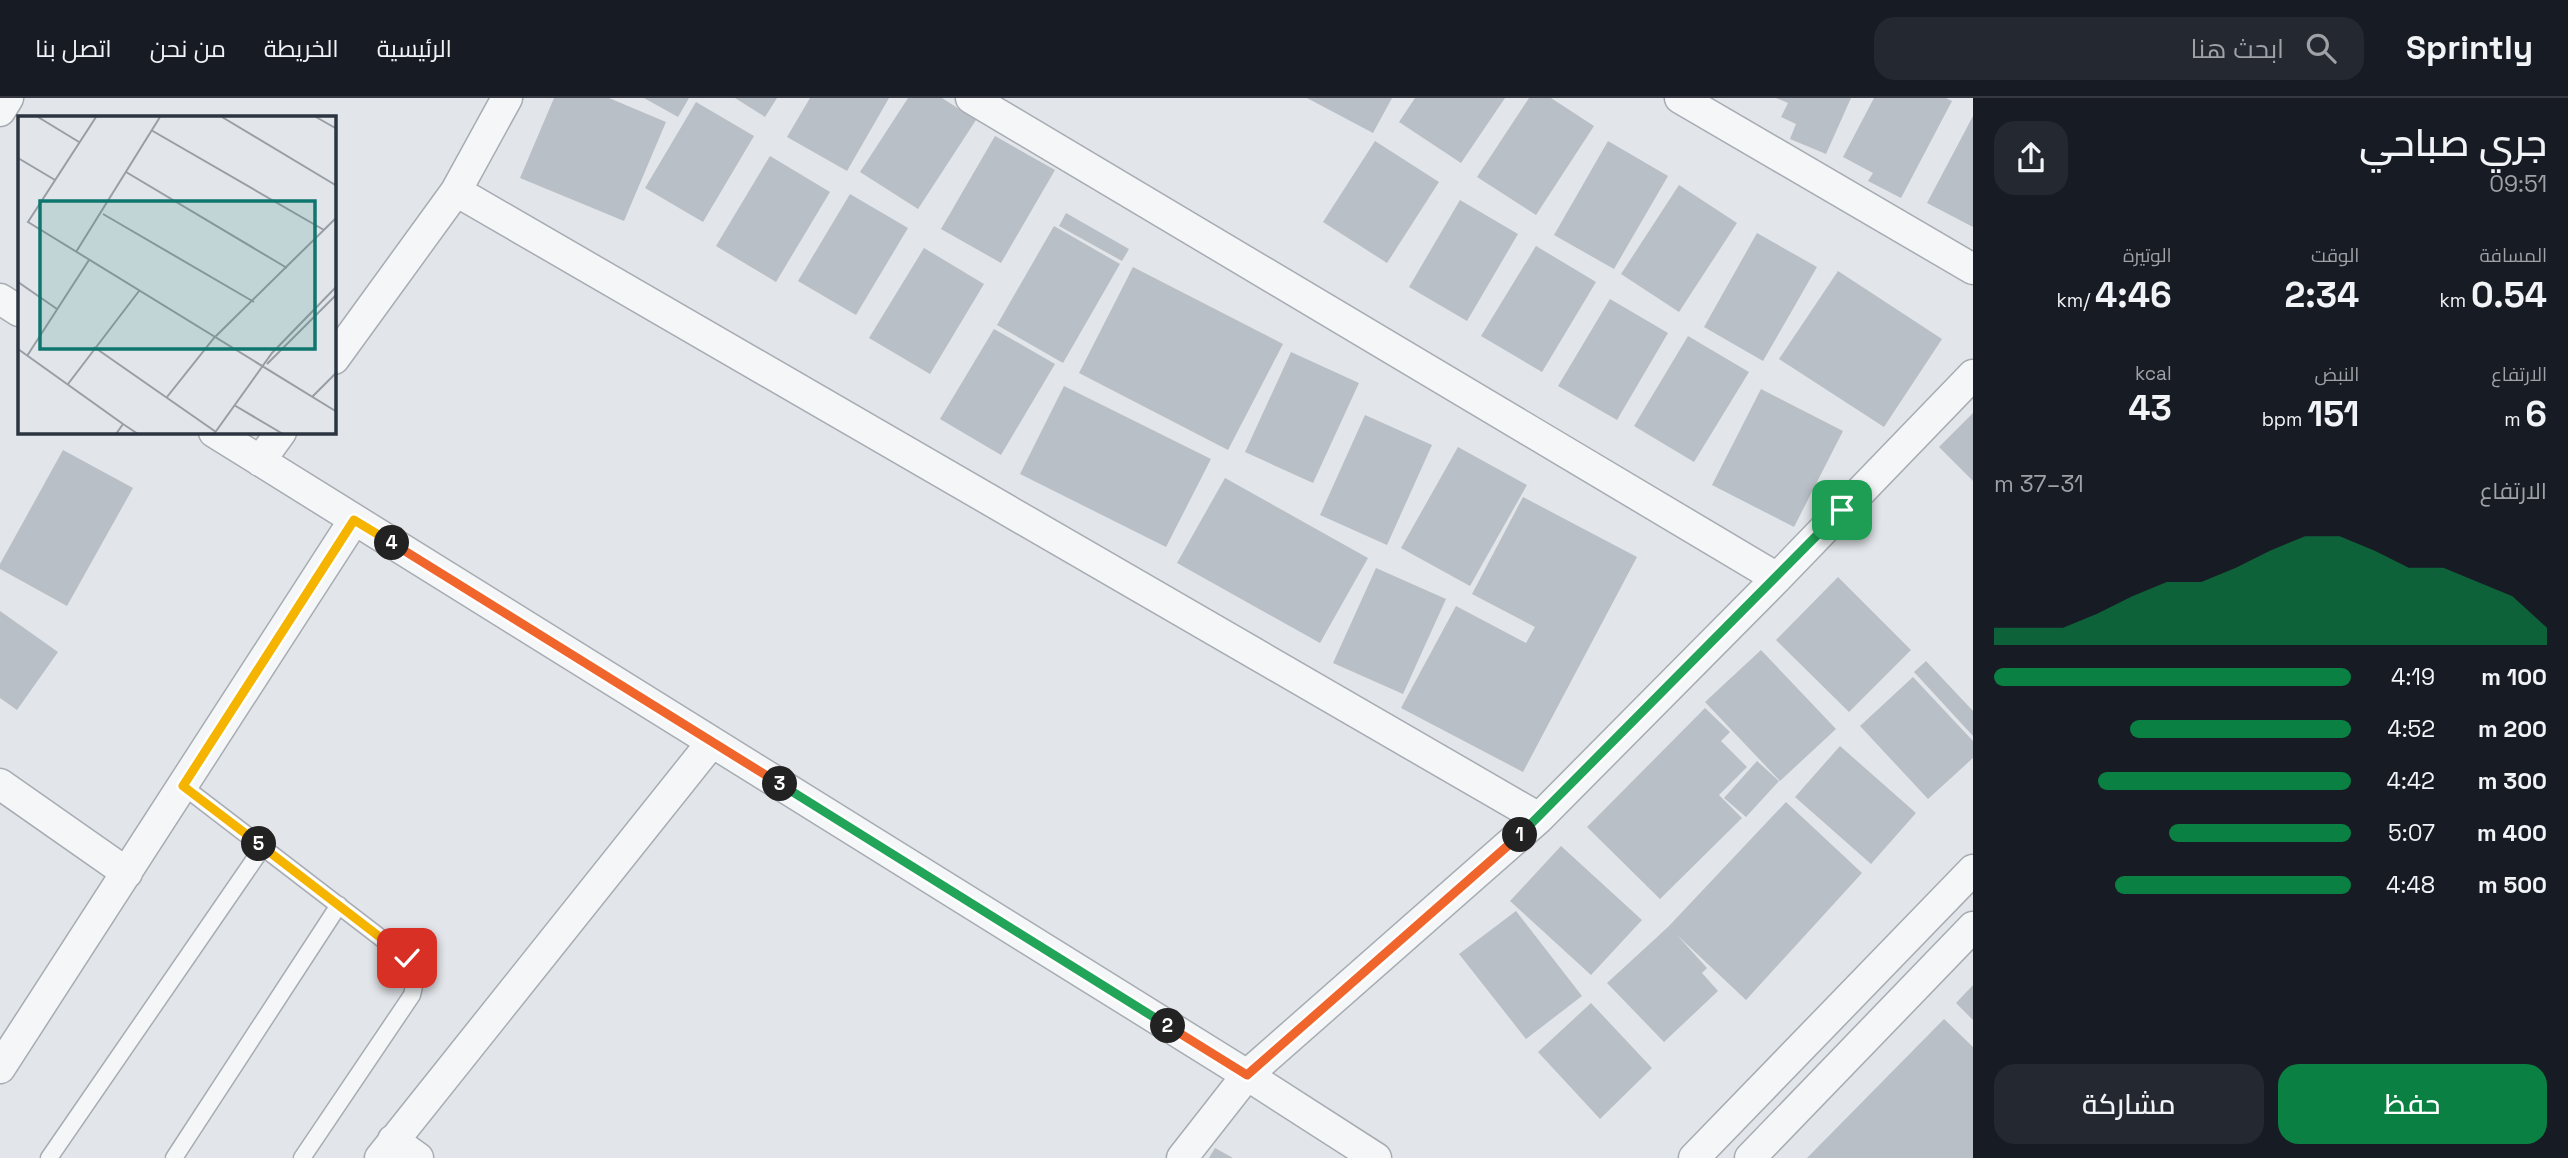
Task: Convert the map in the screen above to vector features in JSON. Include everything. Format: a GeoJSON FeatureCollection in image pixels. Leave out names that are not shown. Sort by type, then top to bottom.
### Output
{"type":"FeatureCollection","features":[{"type":"Feature","properties":{"kind":"street"},"geometry":{"type":"LineString","coordinates":[[0,111],[8,98]]}},
{"type":"Feature","properties":{"kind":"street"},"geometry":{"type":"LineString","coordinates":[[336,356],[456,191],[507,98]]}},
{"type":"Feature","properties":{"kind":"street"},"geometry":{"type":"LineString","coordinates":[[971,98],[1777,578]]}},
{"type":"Feature","properties":{"kind":"street"},"geometry":{"type":"LineString","coordinates":[[1680,98],[1973,269]]}},
{"type":"Feature","properties":{"kind":"street"},"geometry":{"type":"LineString","coordinates":[[456,191],[1539,818]]}},
{"type":"Feature","properties":{"kind":"street"},"geometry":{"type":"LineString","coordinates":[[0,299],[18,310]]}},
{"type":"Feature","properties":{"kind":"street"},"geometry":{"type":"LineString","coordinates":[[1182,1158],[1247,1075],[1539,818],[1973,375]]}},
{"type":"Feature","properties":{"kind":"street"},"geometry":{"type":"LineString","coordinates":[[217,434],[1376,1158]]}},
{"type":"Feature","properties":{"kind":"street"},"geometry":{"type":"LineString","coordinates":[[260,461],[280,434]]}},
{"type":"Feature","properties":{"kind":"street"},"geometry":{"type":"LineString","coordinates":[[0,1068],[354,520]]}},
{"type":"Feature","properties":{"kind":"street"},"geometry":{"type":"LineString","coordinates":[[418,1158],[386,1149],[712,742]]}},
{"type":"Feature","properties":{"kind":"street"},"geometry":{"type":"LineString","coordinates":[[0,784],[127,873]]}},
{"type":"Feature","properties":{"kind":"street"},"geometry":{"type":"LineString","coordinates":[[1694,1158],[1973,870]]}},
{"type":"Feature","properties":{"kind":"street"},"geometry":{"type":"LineString","coordinates":[[1750,1158],[1973,927]]}},
{"type":"Feature","properties":{"kind":"lane"},"geometry":{"type":"LineString","coordinates":[[183,786],[407,958],[417,973],[412,995],[302,1158]]}},
{"type":"Feature","properties":{"kind":"lane"},"geometry":{"type":"LineString","coordinates":[[49,1158],[262,847]]}},
{"type":"Feature","properties":{"kind":"lane"},"geometry":{"type":"LineString","coordinates":[[174,1158],[339,905]]}},
{"type":"Feature","properties":{"kind":"building"},"geometry":{"type":"Polygon","coordinates":[[[554,98],[609,98],[666,122],[624,221],[520,178],[554,98]]]}},
{"type":"Feature","properties":{"kind":"building"},"geometry":{"type":"Polygon","coordinates":[[[644,98],[689,98],[678,117],[644,98]]]}},
{"type":"Feature","properties":{"kind":"building"},"geometry":{"type":"Polygon","coordinates":[[[735,98],[777,98],[765,117],[735,98]]]}},
{"type":"Feature","properties":{"kind":"building"},"geometry":{"type":"Polygon","coordinates":[[[810,98],[889,98],[847,171],[787,137],[810,98]]]}},
{"type":"Feature","properties":{"kind":"building"},"geometry":{"type":"Polygon","coordinates":[[[908,98],[942,98],[976,120],[918,209],[860,172],[908,98]]]}},
{"type":"Feature","properties":{"kind":"building"},"geometry":{"type":"Polygon","coordinates":[[[1307,98],[1392,98],[1373,133],[1307,98]]]}},
{"type":"Feature","properties":{"kind":"building"},"geometry":{"type":"Polygon","coordinates":[[[1415,98],[1505,98],[1461,163],[1399,122],[1415,98]]]}},
{"type":"Feature","properties":{"kind":"building"},"geometry":{"type":"Polygon","coordinates":[[[1529,98],[1551,98],[1594,126],[1536,215],[1477,177],[1529,98]]]}},
{"type":"Feature","properties":{"kind":"building"},"geometry":{"type":"Polygon","coordinates":[[[1776,98],[1851,98],[1826,154],[1790,139],[1796,124],[1781,117],[1788,103],[1776,98]]]}},
{"type":"Feature","properties":{"kind":"building"},"geometry":{"type":"Polygon","coordinates":[[[1874,98],[1946,98],[1952,101],[1901,198],[1868,181],[1873,173],[1843,157],[1874,98]]]}},
{"type":"Feature","properties":{"kind":"building"},"geometry":{"type":"Polygon","coordinates":[[[696,102],[754,136],[703,222],[645,188],[696,102]]]}},
{"type":"Feature","properties":{"kind":"building"},"geometry":{"type":"Polygon","coordinates":[[[1973,116],[1973,227],[1927,203],[1973,116]]]}},
{"type":"Feature","properties":{"kind":"building"},"geometry":{"type":"Polygon","coordinates":[[[995,136],[1055,170],[1001,263],[941,229],[995,136]]]}},
{"type":"Feature","properties":{"kind":"building"},"geometry":{"type":"Polygon","coordinates":[[[1375,141],[1439,182],[1387,263],[1323,222],[1375,141]]]}},
{"type":"Feature","properties":{"kind":"building"},"geometry":{"type":"Polygon","coordinates":[[[1608,141],[1668,176],[1614,269],[1554,235],[1608,141]]]}},
{"type":"Feature","properties":{"kind":"building"},"geometry":{"type":"Polygon","coordinates":[[[770,156],[830,192],[776,282],[716,246],[770,156]]]}},
{"type":"Feature","properties":{"kind":"building"},"geometry":{"type":"Polygon","coordinates":[[[1679,185],[1737,223],[1679,312],[1621,274],[1679,185]]]}},
{"type":"Feature","properties":{"kind":"building"},"geometry":{"type":"Polygon","coordinates":[[[850,194],[908,228],[856,315],[798,281],[850,194]]]}},
{"type":"Feature","properties":{"kind":"building"},"geometry":{"type":"Polygon","coordinates":[[[1460,200],[1518,234],[1467,321],[1409,287],[1460,200]]]}},
{"type":"Feature","properties":{"kind":"building"},"geometry":{"type":"Polygon","coordinates":[[[1066,213],[1129,249],[1122,261],[1059,226],[1066,213]]]}},
{"type":"Feature","properties":{"kind":"building"},"geometry":{"type":"Polygon","coordinates":[[[1054,226],[1120,264],[1063,363],[997,325],[1054,226]]]}},
{"type":"Feature","properties":{"kind":"building"},"geometry":{"type":"Polygon","coordinates":[[[1757,233],[1817,267],[1763,361],[1704,327],[1757,233]]]}},
{"type":"Feature","properties":{"kind":"building"},"geometry":{"type":"Polygon","coordinates":[[[1536,246],[1596,282],[1542,372],[1481,336],[1536,246]]]}},
{"type":"Feature","properties":{"kind":"building"},"geometry":{"type":"Polygon","coordinates":[[[924,248],[984,284],[930,374],[869,338],[924,248]]]}},
{"type":"Feature","properties":{"kind":"building"},"geometry":{"type":"Polygon","coordinates":[[[1133,267],[1283,344],[1228,450],[1079,373],[1133,267]]]}},
{"type":"Feature","properties":{"kind":"building"},"geometry":{"type":"Polygon","coordinates":[[[1838,271],[1942,339],[1884,427],[1779,359],[1838,271]]]}},
{"type":"Feature","properties":{"kind":"building"},"geometry":{"type":"Polygon","coordinates":[[[1610,299],[1668,333],[1617,420],[1558,386],[1610,299]]]}},
{"type":"Feature","properties":{"kind":"building"},"geometry":{"type":"Polygon","coordinates":[[[994,329],[1055,364],[1001,455],[940,419],[994,329]]]}},
{"type":"Feature","properties":{"kind":"building"},"geometry":{"type":"Polygon","coordinates":[[[1688,336],[1749,372],[1694,462],[1634,426],[1688,336]]]}},
{"type":"Feature","properties":{"kind":"building"},"geometry":{"type":"Polygon","coordinates":[[[1291,352],[1359,383],[1313,483],[1245,452],[1291,352]]]}},
{"type":"Feature","properties":{"kind":"building"},"geometry":{"type":"Polygon","coordinates":[[[1064,386],[1211,459],[1166,547],[1020,474],[1064,386]]]}},
{"type":"Feature","properties":{"kind":"building"},"geometry":{"type":"Polygon","coordinates":[[[1761,389],[1843,431],[1794,527],[1712,485],[1761,389]]]}},
{"type":"Feature","properties":{"kind":"building"},"geometry":{"type":"Polygon","coordinates":[[[1973,413],[1973,481],[1939,447],[1973,413]]]}},
{"type":"Feature","properties":{"kind":"building"},"geometry":{"type":"Polygon","coordinates":[[[1365,415],[1432,445],[1387,545],[1320,515],[1365,415]]]}},
{"type":"Feature","properties":{"kind":"building"},"geometry":{"type":"Polygon","coordinates":[[[1458,447],[1527,485],[1470,586],[1401,548],[1458,447]]]}},
{"type":"Feature","properties":{"kind":"building"},"geometry":{"type":"Polygon","coordinates":[[[63,450],[133,488],[67,606],[0,569],[0,564],[63,450]]]}},
{"type":"Feature","properties":{"kind":"building"},"geometry":{"type":"Polygon","coordinates":[[[1225,478],[1368,558],[1320,643],[1177,563],[1225,478]]]}},
{"type":"Feature","properties":{"kind":"building"},"geometry":{"type":"Polygon","coordinates":[[[1523,497],[1637,557],[1523,772],[1401,708],[1456,606],[1526,643],[1535,627],[1472,594],[1523,497]]]}},
{"type":"Feature","properties":{"kind":"building"},"geometry":{"type":"Polygon","coordinates":[[[1376,568],[1446,599],[1403,694],[1333,663],[1376,568]]]}},
{"type":"Feature","properties":{"kind":"building"},"geometry":{"type":"Polygon","coordinates":[[[1838,577],[1911,650],[1849,712],[1776,640],[1838,577]]]}},
{"type":"Feature","properties":{"kind":"building"},"geometry":{"type":"Polygon","coordinates":[[[0,611],[58,652],[17,710],[0,698],[0,611]]]}},
{"type":"Feature","properties":{"kind":"building"},"geometry":{"type":"Polygon","coordinates":[[[1761,650],[1836,729],[1780,781],[1705,702],[1761,650]]]}},
{"type":"Feature","properties":{"kind":"building"},"geometry":{"type":"Polygon","coordinates":[[[1926,661],[1973,711],[1973,736],[1914,672],[1926,661]]]}},
{"type":"Feature","properties":{"kind":"building"},"geometry":{"type":"Polygon","coordinates":[[[1913,677],[1973,741],[1973,758],[1928,799],[1860,726],[1913,677]]]}},
{"type":"Feature","properties":{"kind":"building"},"geometry":{"type":"Polygon","coordinates":[[[1705,708],[1730,732],[1721,741],[1747,767],[1719,795],[1742,818],[1660,899],[1587,827],[1705,708]]]}},
{"type":"Feature","properties":{"kind":"building"},"geometry":{"type":"Polygon","coordinates":[[[1840,746],[1916,813],[1871,864],[1795,797],[1840,746]]]}},
{"type":"Feature","properties":{"kind":"building"},"geometry":{"type":"Polygon","coordinates":[[[1757,761],[1779,781],[1746,817],[1724,798],[1757,761]]]}},
{"type":"Feature","properties":{"kind":"building"},"geometry":{"type":"Polygon","coordinates":[[[1786,802],[1862,873],[1746,1000],[1677,935],[1707,968],[1702,973],[1718,991],[1664,1042],[1607,983],[1668,927],[1786,802]]]}},
{"type":"Feature","properties":{"kind":"building"},"geometry":{"type":"Polygon","coordinates":[[[1561,846],[1642,920],[1591,975],[1510,901],[1561,846]]]}},
{"type":"Feature","properties":{"kind":"building"},"geometry":{"type":"Polygon","coordinates":[[[1516,911],[1582,996],[1526,1039],[1459,954],[1516,911]]]}},
{"type":"Feature","properties":{"kind":"building"},"geometry":{"type":"Polygon","coordinates":[[[1973,985],[1973,1020],[1956,1003],[1973,985]]]}},
{"type":"Feature","properties":{"kind":"building"},"geometry":{"type":"Polygon","coordinates":[[[1591,1003],[1652,1068],[1600,1119],[1538,1052],[1591,1003]]]}},
{"type":"Feature","properties":{"kind":"building"},"geometry":{"type":"Polygon","coordinates":[[[1944,1019],[1973,1047],[1973,1158],[1807,1158],[1944,1019]]]}},
{"type":"Feature","properties":{"kind":"building"},"geometry":{"type":"Polygon","coordinates":[[[1215,1148],[1233,1158],[1209,1158],[1215,1148]]]}},
{"type":"Feature","properties":{"kind":"route"},"geometry":{"type":"LineString","coordinates":[[407,958],[183,786],[354,520],[1247,1075],[1539,818],[1842,510]]}}]}
